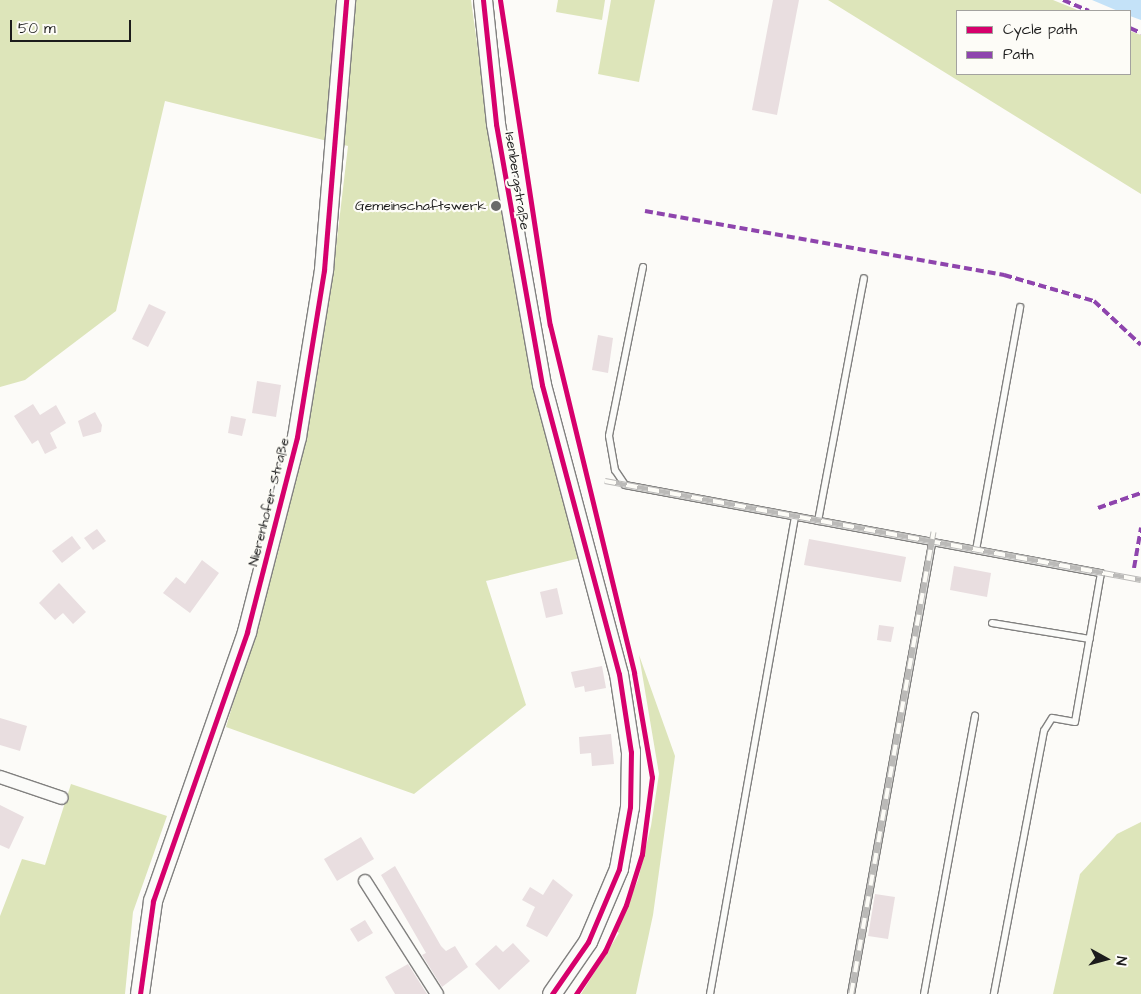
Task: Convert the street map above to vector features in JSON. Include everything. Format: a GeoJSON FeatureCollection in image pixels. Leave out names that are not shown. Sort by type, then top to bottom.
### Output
{"type":"FeatureCollection","features":[{"type":"Feature","properties":{"kind":"main road","name":"Nierenhofer Straße"},"geometry":{"type":"LineString","coordinates":[[140,994],[153,901],[247,632],[297,437],[324,270],[346,0]]}},
{"type":"Feature","properties":{"kind":"main road","name":"Isenbergstraße"},"geometry":{"type":"LineString","coordinates":[[483,0],[496,124],[542,385],[619,674],[631,752],[630,807],[619,869],[588,942],[552,994]]}},
{"type":"Feature","properties":{"kind":"street"},"geometry":{"type":"LineString","coordinates":[[0,777],[62,798]]}},
{"type":"Feature","properties":{"kind":"street"},"geometry":{"type":"LineString","coordinates":[[365,882],[437,994]]}},
{"type":"Feature","properties":{"kind":"lane"},"geometry":{"type":"LineString","coordinates":[[643,266],[609,436],[618,478],[625,485],[1101,573],[1075,722],[1052,718],[1044,731],[994,994]]}},
{"type":"Feature","properties":{"kind":"lane"},"geometry":{"type":"LineString","coordinates":[[818,521],[864,278]]}},
{"type":"Feature","properties":{"kind":"lane"},"geometry":{"type":"LineString","coordinates":[[976,550],[1020,307]]}},
{"type":"Feature","properties":{"kind":"lane"},"geometry":{"type":"LineString","coordinates":[[710,994],[795,516]]}},
{"type":"Feature","properties":{"kind":"lane"},"geometry":{"type":"LineString","coordinates":[[852,994],[932,542]]}},
{"type":"Feature","properties":{"kind":"lane"},"geometry":{"type":"LineString","coordinates":[[992,623],[1090,640]]}},
{"type":"Feature","properties":{"kind":"lane"},"geometry":{"type":"LineString","coordinates":[[924,994],[975,716]]}},
{"type":"Feature","properties":{"kind":"green space"},"geometry":{"type":"Polygon","coordinates":[[[0,0],[471,0],[494,167],[532,364],[580,558],[486,581],[526,705],[414,794],[226,727],[278,553],[290,499],[331,290],[348,146],[165,101],[116,311],[25,380],[0,387],[0,0]]]}},
{"type":"Feature","properties":{"kind":"green space"},"geometry":{"type":"Polygon","coordinates":[[[558,0],[605,0],[602,20],[556,12],[558,0]]]}},
{"type":"Feature","properties":{"kind":"green space"},"geometry":{"type":"Polygon","coordinates":[[[611,0],[655,0],[639,82],[598,74],[611,0]]]}},
{"type":"Feature","properties":{"kind":"green space"},"geometry":{"type":"Polygon","coordinates":[[[828,0],[1053,0],[1078,10],[956,10],[956,75],[1131,75],[1131,31],[1141,35],[1141,194],[828,0]]]}},
{"type":"Feature","properties":{"kind":"green space"},"geometry":{"type":"Polygon","coordinates":[[[639,655],[675,756],[653,915],[636,994],[581,994],[619,933],[616,931],[638,880],[651,826],[659,774],[639,655]]]}},
{"type":"Feature","properties":{"kind":"green space"},"geometry":{"type":"Polygon","coordinates":[[[71,784],[167,816],[133,912],[125,994],[0,994],[0,916],[22,859],[45,865],[71,784]]]}},
{"type":"Feature","properties":{"kind":"green space"},"geometry":{"type":"Polygon","coordinates":[[[1141,822],[1141,994],[1053,994],[1080,874],[1117,834],[1141,822]]]}},
{"type":"Feature","properties":{"kind":"water"},"geometry":{"type":"Polygon","coordinates":[[[1092,0],[1141,0],[1141,20],[1131,16],[1131,10],[1116,10],[1092,0]]]}},
{"type":"Feature","properties":{"kind":"building"},"geometry":{"type":"Polygon","coordinates":[[[773,0],[799,0],[777,115],[752,110],[773,0]]]}},
{"type":"Feature","properties":{"kind":"building"},"geometry":{"type":"Polygon","coordinates":[[[149,304],[166,312],[148,347],[132,339],[149,304]]]}},
{"type":"Feature","properties":{"kind":"building"},"geometry":{"type":"Polygon","coordinates":[[[598,335],[613,338],[608,373],[592,370],[598,335]]]}},
{"type":"Feature","properties":{"kind":"building"},"geometry":{"type":"Polygon","coordinates":[[[257,381],[281,385],[276,417],[252,413],[257,381]]]}},
{"type":"Feature","properties":{"kind":"building"},"geometry":{"type":"Polygon","coordinates":[[[33,404],[40,415],[56,405],[66,423],[50,433],[57,448],[45,454],[38,440],[32,444],[14,416],[33,404]]]}},
{"type":"Feature","properties":{"kind":"building"},"geometry":{"type":"Polygon","coordinates":[[[95,412],[102,425],[101,432],[83,437],[78,421],[95,412]]]}},
{"type":"Feature","properties":{"kind":"building"},"geometry":{"type":"Polygon","coordinates":[[[231,416],[246,419],[242,436],[228,433],[231,416]]]}},
{"type":"Feature","properties":{"kind":"building"},"geometry":{"type":"Polygon","coordinates":[[[97,529],[106,541],[93,550],[84,538],[97,529]]]}},
{"type":"Feature","properties":{"kind":"building"},"geometry":{"type":"Polygon","coordinates":[[[72,536],[81,548],[62,563],[52,551],[72,536]]]}},
{"type":"Feature","properties":{"kind":"building"},"geometry":{"type":"Polygon","coordinates":[[[809,539],[906,557],[901,582],[804,565],[809,539]]]}},
{"type":"Feature","properties":{"kind":"building"},"geometry":{"type":"Polygon","coordinates":[[[202,560],[219,573],[190,613],[163,593],[176,577],[185,584],[202,560]]]}},
{"type":"Feature","properties":{"kind":"building"},"geometry":{"type":"Polygon","coordinates":[[[954,566],[991,573],[987,597],[950,590],[954,566]]]}},
{"type":"Feature","properties":{"kind":"building"},"geometry":{"type":"Polygon","coordinates":[[[59,583],[86,612],[73,624],[63,613],[55,620],[39,603],[59,583]]]}},
{"type":"Feature","properties":{"kind":"building"},"geometry":{"type":"Polygon","coordinates":[[[557,588],[563,614],[546,618],[540,592],[557,588]]]}},
{"type":"Feature","properties":{"kind":"building"},"geometry":{"type":"Polygon","coordinates":[[[879,625],[894,627],[891,642],[877,640],[879,625]]]}},
{"type":"Feature","properties":{"kind":"building"},"geometry":{"type":"Polygon","coordinates":[[[602,666],[606,688],[585,692],[584,686],[575,688],[571,672],[602,666]]]}},
{"type":"Feature","properties":{"kind":"building"},"geometry":{"type":"Polygon","coordinates":[[[0,718],[27,726],[20,751],[0,745],[0,718]]]}},
{"type":"Feature","properties":{"kind":"building"},"geometry":{"type":"Polygon","coordinates":[[[611,734],[614,764],[592,766],[591,753],[580,754],[579,737],[611,734]]]}},
{"type":"Feature","properties":{"kind":"building"},"geometry":{"type":"Polygon","coordinates":[[[0,805],[24,817],[9,849],[0,845],[0,805]]]}},
{"type":"Feature","properties":{"kind":"building"},"geometry":{"type":"Polygon","coordinates":[[[361,837],[374,859],[337,881],[324,859],[361,837]]]}},
{"type":"Feature","properties":{"kind":"building"},"geometry":{"type":"Polygon","coordinates":[[[395,866],[441,946],[446,951],[455,946],[468,967],[442,987],[422,955],[426,953],[381,875],[395,866]]]}},
{"type":"Feature","properties":{"kind":"building"},"geometry":{"type":"Polygon","coordinates":[[[553,879],[573,895],[547,937],[526,926],[535,907],[522,900],[530,887],[543,895],[553,879]]]}},
{"type":"Feature","properties":{"kind":"building"},"geometry":{"type":"Polygon","coordinates":[[[875,894],[895,897],[888,939],[868,936],[875,894]]]}},
{"type":"Feature","properties":{"kind":"building"},"geometry":{"type":"Polygon","coordinates":[[[365,920],[373,933],[358,942],[350,929],[365,920]]]}},
{"type":"Feature","properties":{"kind":"building"},"geometry":{"type":"Polygon","coordinates":[[[513,943],[530,961],[499,990],[475,964],[496,945],[503,952],[513,943]]]}},
{"type":"Feature","properties":{"kind":"building"},"geometry":{"type":"Polygon","coordinates":[[[408,964],[427,994],[395,994],[385,977],[408,964]]]}},
{"type":"Feature","properties":{"kind":"railway"},"geometry":{"type":"LineString","coordinates":[[605,481],[1141,580]]}},
{"type":"Feature","properties":{"kind":"railway"},"geometry":{"type":"LineString","coordinates":[[851,994],[933,532]]}},
{"type":"Feature","properties":{"kind":"marked path"},"geometry":{"type":"LineString","coordinates":[[1063,0],[1087,10]]}},
{"type":"Feature","properties":{"kind":"marked path"},"geometry":{"type":"LineString","coordinates":[[1131,28],[1141,33]]}},
{"type":"Feature","properties":{"kind":"marked path"},"geometry":{"type":"LineString","coordinates":[[645,211],[1004,275],[1094,301],[1141,345]]}},
{"type":"Feature","properties":{"kind":"marked path"},"geometry":{"type":"LineString","coordinates":[[1098,508],[1141,493]]}},
{"type":"Feature","properties":{"kind":"marked path"},"geometry":{"type":"LineString","coordinates":[[1134,568],[1141,528]]}},
{"type":"Feature","properties":{"kind":"cycle path"},"geometry":{"type":"LineString","coordinates":[[140,994],[153,901],[247,632],[297,437],[324,270],[346,0]]}},
{"type":"Feature","properties":{"kind":"cycle path"},"geometry":{"type":"LineString","coordinates":[[483,0],[496,124],[542,385],[619,674],[631,752],[630,807],[619,869],[588,942],[552,994]]}},
{"type":"Feature","properties":{"kind":"cycle path"},"geometry":{"type":"LineString","coordinates":[[500,0],[550,325],[634,673],[652,777],[642,854],[626,905],[605,951],[576,994]]}},
{"type":"Feature","properties":{"kind":"place","name":"Gemeinschaftswerk"},"geometry":{"type":"Point","coordinates":[496,206]}}]}
